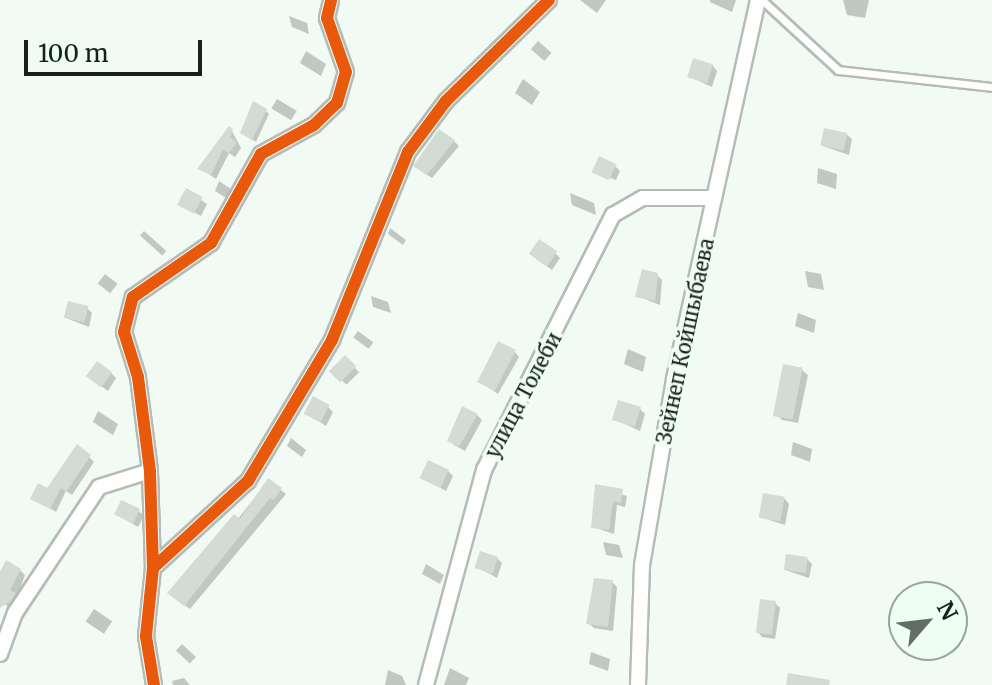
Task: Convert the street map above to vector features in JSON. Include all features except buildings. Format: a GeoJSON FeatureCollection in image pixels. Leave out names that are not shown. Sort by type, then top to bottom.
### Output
{"type":"FeatureCollection","features":[{"type":"Feature","properties":{"kind":"street"},"geometry":{"type":"LineString","coordinates":[[154,685],[146,636],[153,568],[150,471],[138,377],[124,332],[133,297],[211,243],[261,154],[314,125],[337,103],[346,72],[327,18],[331,0]]}},
{"type":"Feature","properties":{"kind":"street"},"geometry":{"type":"LineString","coordinates":[[153,568],[248,481],[332,340],[408,152],[446,101],[549,0]]}},
{"type":"Feature","properties":{"kind":"street","name":"Зейнеп Койшыбаева"},"geometry":{"type":"LineString","coordinates":[[638,685],[642,565],[674,379],[760,0]]}},
{"type":"Feature","properties":{"kind":"street","name":"улица Толеби"},"geometry":{"type":"LineString","coordinates":[[426,685],[484,470],[613,215],[643,198],[714,198]]}},
{"type":"Feature","properties":{"kind":"street"},"geometry":{"type":"LineString","coordinates":[[0,654],[15,613],[99,487],[150,471]]}},
{"type":"Feature","properties":{"kind":"lane"},"geometry":{"type":"LineString","coordinates":[[760,0],[838,70],[992,87]]}},
{"type":"Feature","properties":{"kind":"cycle path"},"geometry":{"type":"LineString","coordinates":[[154,685],[146,636],[153,568],[150,471],[138,377],[124,332],[133,297],[211,243],[261,154],[314,125],[337,103],[346,72],[327,18],[331,0]]}},
{"type":"Feature","properties":{"kind":"cycle path"},"geometry":{"type":"LineString","coordinates":[[153,568],[248,481],[332,340],[408,152],[446,101],[549,0]]}}]}
